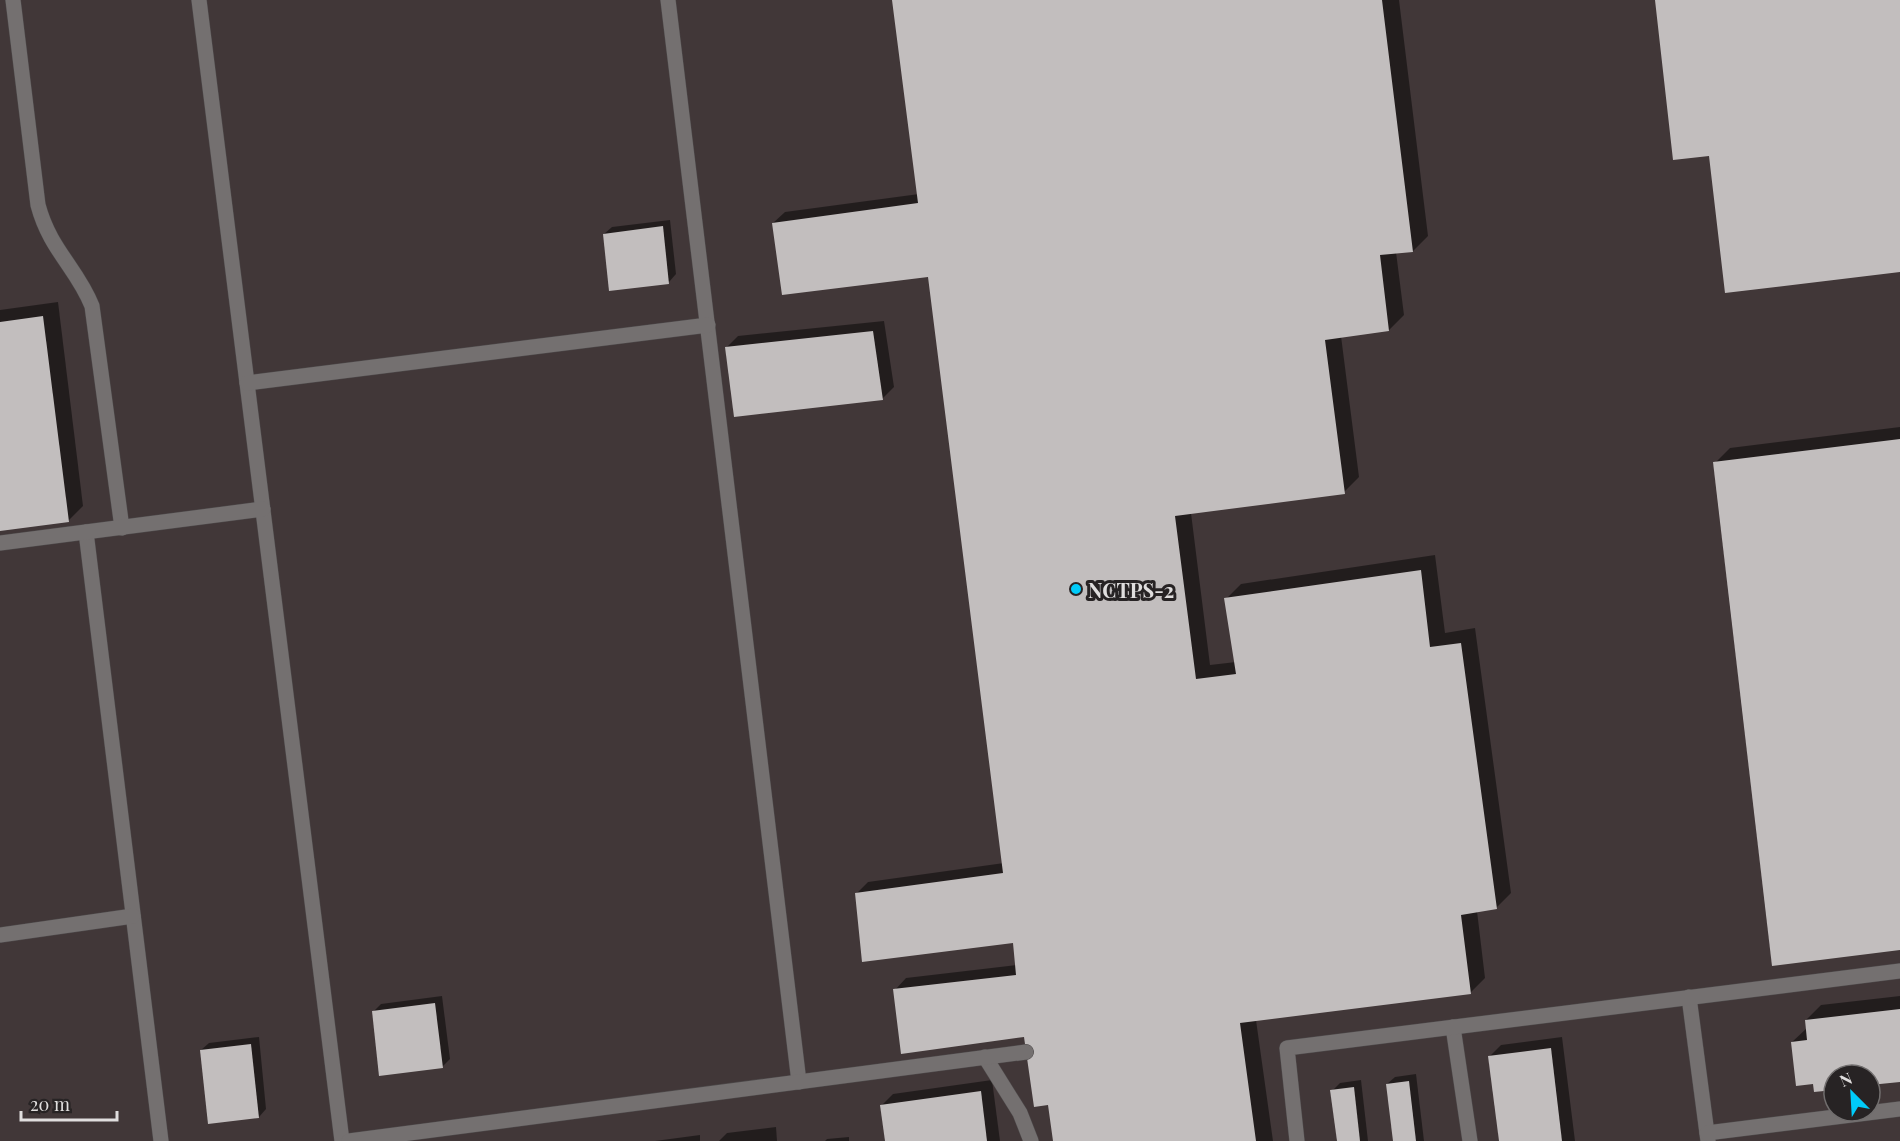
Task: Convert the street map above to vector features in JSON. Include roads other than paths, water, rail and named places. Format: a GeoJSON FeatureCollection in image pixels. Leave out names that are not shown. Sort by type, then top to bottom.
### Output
{"type":"FeatureCollection","features":[{"type":"Feature","properties":{"kind":"lane"},"geometry":{"type":"LineString","coordinates":[[13,0],[38,205],[44,228],[55,248],[88,294],[92,306],[122,528]]}},
{"type":"Feature","properties":{"kind":"lane"},"geometry":{"type":"LineString","coordinates":[[199,0],[342,1141]]}},
{"type":"Feature","properties":{"kind":"lane"},"geometry":{"type":"LineString","coordinates":[[668,0],[799,1082]]}},
{"type":"Feature","properties":{"kind":"lane"},"geometry":{"type":"LineString","coordinates":[[247,383],[708,325]]}},
{"type":"Feature","properties":{"kind":"lane"},"geometry":{"type":"LineString","coordinates":[[0,543],[263,509]]}},
{"type":"Feature","properties":{"kind":"lane"},"geometry":{"type":"LineString","coordinates":[[86,532],[161,1141]]}},
{"type":"Feature","properties":{"kind":"lane"},"geometry":{"type":"LineString","coordinates":[[0,935],[133,916]]}},
{"type":"Feature","properties":{"kind":"lane"},"geometry":{"type":"LineString","coordinates":[[1297,1141],[1287,1048],[1900,971]]}},
{"type":"Feature","properties":{"kind":"lane"},"geometry":{"type":"LineString","coordinates":[[1689,998],[1708,1137],[1900,1109]]}},
{"type":"Feature","properties":{"kind":"lane"},"geometry":{"type":"LineString","coordinates":[[1453,1027],[1470,1141]]}},
{"type":"Feature","properties":{"kind":"lane"},"geometry":{"type":"LineString","coordinates":[[350,1141],[1026,1052]]}},
{"type":"Feature","properties":{"kind":"lane"},"geometry":{"type":"LineString","coordinates":[[985,1057],[1020,1113],[1031,1141]]}},
{"type":"Feature","properties":{"kind":"place","name":"NCTPS-2"},"geometry":{"type":"Point","coordinates":[1076,589]}}]}
